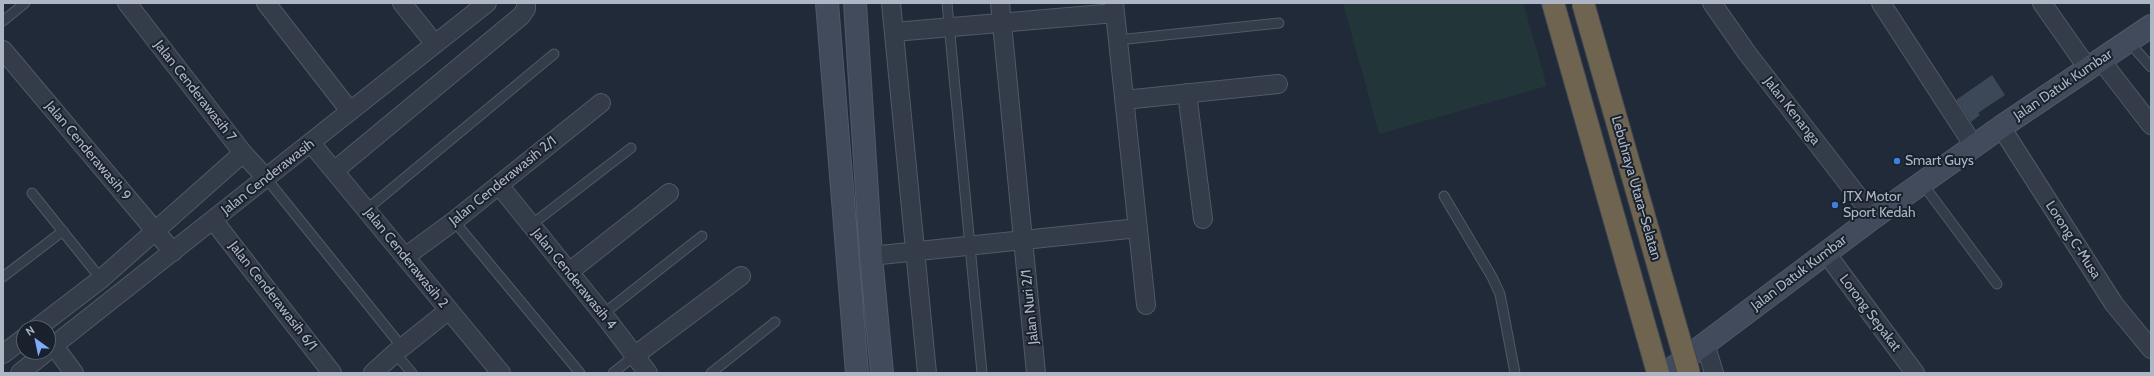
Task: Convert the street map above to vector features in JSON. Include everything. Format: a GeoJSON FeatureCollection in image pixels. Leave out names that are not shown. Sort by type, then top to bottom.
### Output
{"type":"FeatureCollection","features":[{"type":"Feature","properties":{"kind":"highway","name":"Lebuhraya Utara–Selatan"},"geometry":{"type":"LineString","coordinates":[[1553,3],[1658,373]]}},
{"type":"Feature","properties":{"kind":"highway","name":"Lebuhraya Utara–Selatan"},"geometry":{"type":"LineString","coordinates":[[1583,3],[1689,373]]}},
{"type":"Feature","properties":{"kind":"main road"},"geometry":{"type":"LineString","coordinates":[[827,3],[857,373]]}},
{"type":"Feature","properties":{"kind":"main road"},"geometry":{"type":"LineString","coordinates":[[855,3],[871,256],[882,373]]}},
{"type":"Feature","properties":{"kind":"main road","name":"Jalan Datuk Kumbar"},"geometry":{"type":"LineString","coordinates":[[1666,373],[1874,217],[2001,127],[2151,26]]}},
{"type":"Feature","properties":{"kind":"street"},"geometry":{"type":"LineString","coordinates":[[266,3],[350,111]]}},
{"type":"Feature","properties":{"kind":"street"},"geometry":{"type":"LineString","coordinates":[[402,3],[435,44]]}},
{"type":"Feature","properties":{"kind":"street","name":"Jalan Cenderawasih"},"geometry":{"type":"LineString","coordinates":[[56,344],[487,3]]}},
{"type":"Feature","properties":{"kind":"street"},"geometry":{"type":"LineString","coordinates":[[334,171],[521,16],[526,9],[526,3]]}},
{"type":"Feature","properties":{"kind":"street"},"geometry":{"type":"LineString","coordinates":[[891,3],[927,373]]}},
{"type":"Feature","properties":{"kind":"street","name":"Jalan Nuri 2/1"},"geometry":{"type":"LineString","coordinates":[[1000,3],[1036,373]]}},
{"type":"Feature","properties":{"kind":"street","name":"Jalan Kenanga"},"geometry":{"type":"LineString","coordinates":[[1712,3],[1747,53],[1874,217]]}},
{"type":"Feature","properties":{"kind":"street"},"geometry":{"type":"LineString","coordinates":[[1881,3],[1974,146]]}},
{"type":"Feature","properties":{"kind":"street"},"geometry":{"type":"LineString","coordinates":[[2042,3],[2151,125]]}},
{"type":"Feature","properties":{"kind":"street","name":"Jalan Cenderawasih 7"},"geometry":{"type":"LineString","coordinates":[[136,6],[243,153],[266,178]]}},
{"type":"Feature","properties":{"kind":"street"},"geometry":{"type":"LineString","coordinates":[[894,32],[1002,23],[1115,8],[1146,305]]}},
{"type":"Feature","properties":{"kind":"street","name":"Jalan Cenderawasih 9"},"geometry":{"type":"LineString","coordinates":[[3,50],[173,252]]}},
{"type":"Feature","properties":{"kind":"street"},"geometry":{"type":"LineString","coordinates":[[1124,100],[1278,84]]}},
{"type":"Feature","properties":{"kind":"street"},"geometry":{"type":"LineString","coordinates":[[1187,93],[1203,219]]}},
{"type":"Feature","properties":{"kind":"street","name":"Jalan Cenderawasih 2/1"},"geometry":{"type":"LineString","coordinates":[[405,257],[601,103]]}},
{"type":"Feature","properties":{"kind":"street","name":"Lorong C-Musa"},"geometry":{"type":"LineString","coordinates":[[2001,127],[2114,304],[2151,350]]}},
{"type":"Feature","properties":{"kind":"street","name":"Jalan Cenderawasih 2"},"geometry":{"type":"LineString","coordinates":[[310,143],[500,373]]}},
{"type":"Feature","properties":{"kind":"street"},"geometry":{"type":"LineString","coordinates":[[47,320],[101,279],[243,153]]}},
{"type":"Feature","properties":{"kind":"street","name":"Jalan Cenderawasih 4"},"geometry":{"type":"LineString","coordinates":[[498,185],[603,314],[648,373]]}},
{"type":"Feature","properties":{"kind":"street"},"geometry":{"type":"LineString","coordinates":[[569,272],[669,193]]}},
{"type":"Feature","properties":{"kind":"street","name":"Jalan Cenderawasih 6/1"},"geometry":{"type":"LineString","coordinates":[[213,220],[332,373]]}},
{"type":"Feature","properties":{"kind":"street"},"geometry":{"type":"LineString","coordinates":[[871,256],[1138,228]]}},
{"type":"Feature","properties":{"kind":"street","name":"Lorong Sepakat"},"geometry":{"type":"LineString","coordinates":[[1826,253],[1915,373]]}},
{"type":"Feature","properties":{"kind":"street"},"geometry":{"type":"LineString","coordinates":[[634,356],[742,276]]}},
{"type":"Feature","properties":{"kind":"street"},"geometry":{"type":"LineString","coordinates":[[373,373],[398,350],[449,310]]}},
{"type":"Feature","properties":{"kind":"street"},"geometry":{"type":"LineString","coordinates":[[1705,343],[1714,373]]}},
{"type":"Feature","properties":{"kind":"street"},"geometry":{"type":"LineString","coordinates":[[3,354],[16,344]]}},
{"type":"Feature","properties":{"kind":"street"},"geometry":{"type":"LineString","coordinates":[[56,356],[74,373]]}},
{"type":"Feature","properties":{"kind":"street","name":"Jalan Cenderawasih"},"geometry":{"type":"LineString","coordinates":[[20,373],[36,360]]}},
{"type":"Feature","properties":{"kind":"lane"},"geometry":{"type":"LineString","coordinates":[[3,21],[25,3]]}},
{"type":"Feature","properties":{"kind":"lane"},"geometry":{"type":"LineString","coordinates":[[947,3],[982,373]]}},
{"type":"Feature","properties":{"kind":"lane"},"geometry":{"type":"LineString","coordinates":[[1118,40],[1279,23]]}},
{"type":"Feature","properties":{"kind":"lane"},"geometry":{"type":"LineString","coordinates":[[2128,41],[2151,67]]}},
{"type":"Feature","properties":{"kind":"lane"},"geometry":{"type":"LineString","coordinates":[[366,210],[554,54]]}},
{"type":"Feature","properties":{"kind":"lane"},"geometry":{"type":"LineString","coordinates":[[531,225],[631,148]]}},
{"type":"Feature","properties":{"kind":"lane"},"geometry":{"type":"LineString","coordinates":[[266,178],[398,350],[412,373]]}},
{"type":"Feature","properties":{"kind":"lane"},"geometry":{"type":"LineString","coordinates":[[1922,183],[1997,284]]}},
{"type":"Feature","properties":{"kind":"lane"},"geometry":{"type":"LineString","coordinates":[[32,194],[63,230],[101,279]]}},
{"type":"Feature","properties":{"kind":"lane"},"geometry":{"type":"LineString","coordinates":[[1444,196],[1492,277],[1500,294],[1515,373]]}},
{"type":"Feature","properties":{"kind":"lane"},"geometry":{"type":"LineString","coordinates":[[454,220],[580,373]]}},
{"type":"Feature","properties":{"kind":"lane"},"geometry":{"type":"LineString","coordinates":[[3,277],[63,230]]}},
{"type":"Feature","properties":{"kind":"lane"},"geometry":{"type":"LineString","coordinates":[[603,314],[702,236]]}},
{"type":"Feature","properties":{"kind":"lane"},"geometry":{"type":"LineString","coordinates":[[711,373],[775,322]]}},
{"type":"Feature","properties":{"kind":"lane"},"geometry":{"type":"LineString","coordinates":[[613,373],[634,356]]}},
{"type":"Feature","properties":{"kind":"green space"},"geometry":{"type":"Polygon","coordinates":[[[1343,3],[1523,3],[1547,86],[1379,134],[1343,3]]]}},
{"type":"Feature","properties":{"kind":"building"},"geometry":{"type":"Polygon","coordinates":[[[1992,75],[2005,95],[1978,113],[1980,115],[1971,122],[1956,100],[1992,75]]]}},
{"type":"Feature","properties":{"kind":"place","name":"Smart Guys"},"geometry":{"type":"Point","coordinates":[1897,161]}},
{"type":"Feature","properties":{"kind":"place","name":"JTX Motor Sport Kedah"},"geometry":{"type":"Point","coordinates":[1835,205]}}]}
